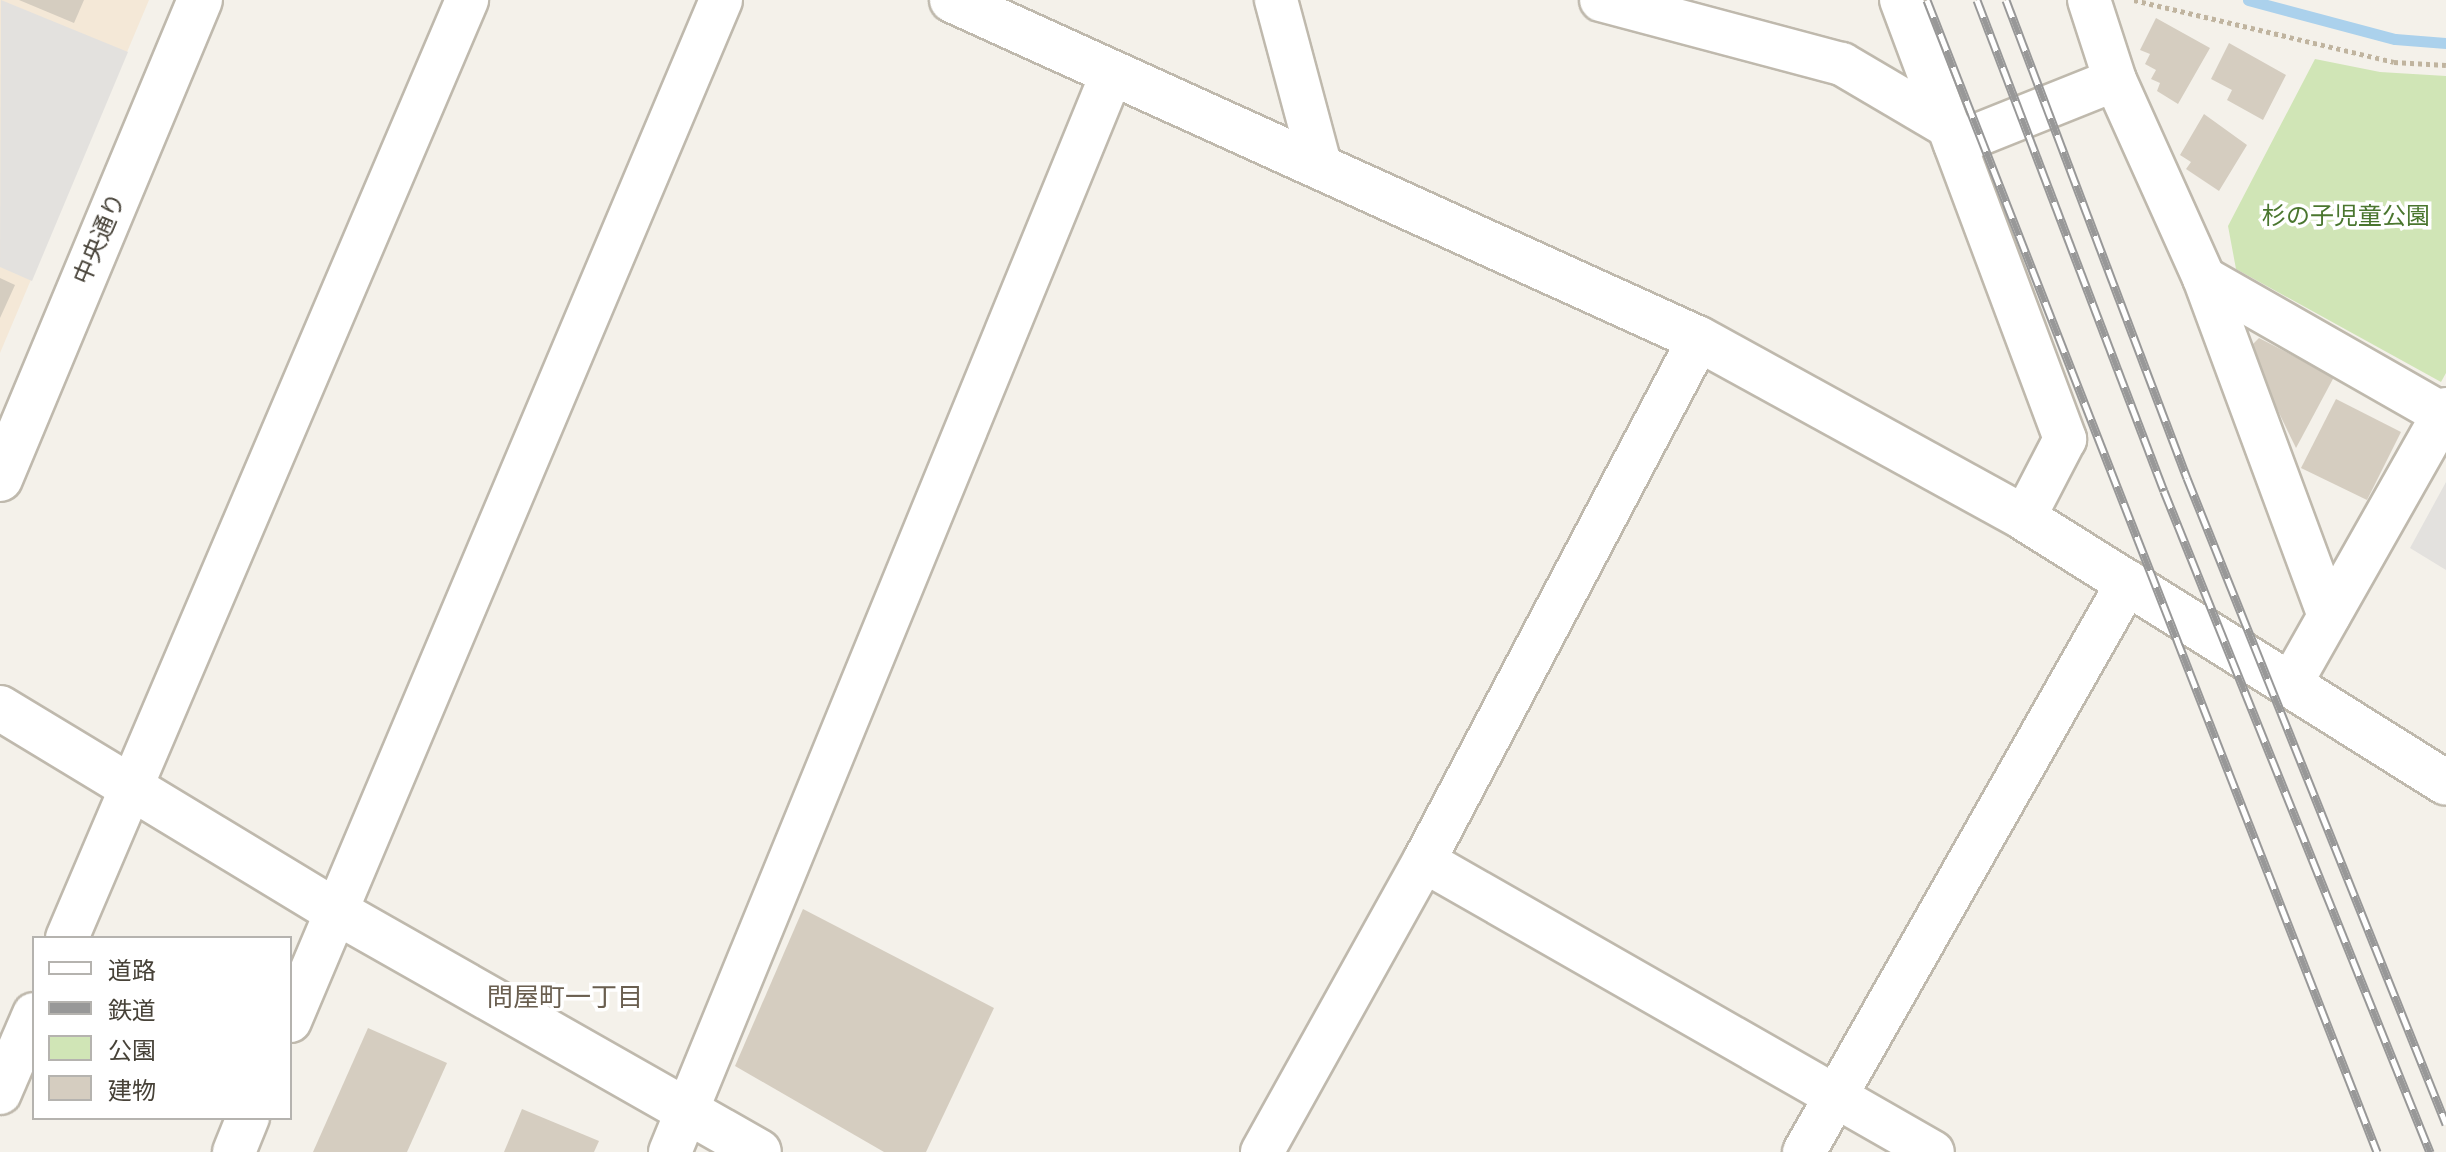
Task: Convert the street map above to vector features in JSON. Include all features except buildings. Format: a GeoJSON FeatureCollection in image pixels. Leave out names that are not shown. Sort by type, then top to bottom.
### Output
{"type":"FeatureCollection","features":[{"type":"Feature","properties":{"kind":"street","name":"中央通り"},"geometry":{"type":"LineString","coordinates":[[0,479],[200,0]]}},
{"type":"Feature","properties":{"kind":"street"},"geometry":{"type":"LineString","coordinates":[[68,936],[467,0]]}},
{"type":"Feature","properties":{"kind":"street"},"geometry":{"type":"LineString","coordinates":[[292,1016],[721,0]]}},
{"type":"Feature","properties":{"kind":"street"},"geometry":{"type":"LineString","coordinates":[[952,0],[1699,339],[2024,518],[2446,783]]}},
{"type":"Feature","properties":{"kind":"street"},"geometry":{"type":"LineString","coordinates":[[1276,0],[1321,168]]}},
{"type":"Feature","properties":{"kind":"street"},"geometry":{"type":"LineString","coordinates":[[1601,0],[1842,64],[1952,136]]}},
{"type":"Feature","properties":{"kind":"street"},"geometry":{"type":"LineString","coordinates":[[1901,0],[2065,439],[2024,518]]}},
{"type":"Feature","properties":{"kind":"street"},"geometry":{"type":"LineString","coordinates":[[2089,0],[2115,80],[2204,278],[2329,616]]}},
{"type":"Feature","properties":{"kind":"street"},"geometry":{"type":"LineString","coordinates":[[670,1152],[1112,73]]}},
{"type":"Feature","properties":{"kind":"street"},"geometry":{"type":"LineString","coordinates":[[1952,136],[2115,80]]}},
{"type":"Feature","properties":{"kind":"street"},"geometry":{"type":"LineString","coordinates":[[2204,278],[2445,413],[2290,685]]}},
{"type":"Feature","properties":{"kind":"street"},"geometry":{"type":"LineString","coordinates":[[1262,1152],[1424,861],[1699,339]]}},
{"type":"Feature","properties":{"kind":"street"},"geometry":{"type":"LineString","coordinates":[[1804,1152],[2128,582]]}},
{"type":"Feature","properties":{"kind":"street"},"geometry":{"type":"LineString","coordinates":[[0,708],[337,912],[759,1152]]}},
{"type":"Feature","properties":{"kind":"street"},"geometry":{"type":"LineString","coordinates":[[1424,861],[1933,1152]]}},
{"type":"Feature","properties":{"kind":"street"},"geometry":{"type":"LineString","coordinates":[[0,1093],[32,1019]]}},
{"type":"Feature","properties":{"kind":"street"},"geometry":{"type":"LineString","coordinates":[[234,1152],[247,1120]]}},
{"type":"Feature","properties":{"kind":"path"},"geometry":{"type":"LineString","coordinates":[[2134,0],[2394,62],[2446,65]]}},
{"type":"Feature","properties":{"kind":"shaded area"},"geometry":{"type":"Polygon","coordinates":[[[0,0],[149,0],[0,353],[0,0]]]}},
{"type":"Feature","properties":{"kind":"shaded area"},"geometry":{"type":"Polygon","coordinates":[[[1,0],[128,52],[32,281],[0,267],[1,0]]]}},
{"type":"Feature","properties":{"kind":"shaded area"},"geometry":{"type":"Polygon","coordinates":[[[2446,482],[2446,570],[2410,548],[2446,482]]]}},
{"type":"Feature","properties":{"kind":"green space","name":"杉の子児童公園"},"geometry":{"type":"Polygon","coordinates":[[[2315,59],[2380,72],[2446,76],[2446,373],[2441,382],[2236,269],[2228,226],[2315,59]]]}},
{"type":"Feature","properties":{"kind":"waterway"},"geometry":{"type":"LineString","coordinates":[[2248,0],[2395,39],[2446,43]]}},
{"type":"Feature","properties":{"kind":"railway"},"geometry":{"type":"LineString","coordinates":[[1927,0],[2377,1152]]}},
{"type":"Feature","properties":{"kind":"railway"},"geometry":{"type":"LineString","coordinates":[[1977,0],[2164,491],[2430,1152]]}},
{"type":"Feature","properties":{"kind":"railway"},"geometry":{"type":"LineString","coordinates":[[2006,0],[2187,478],[2446,1124]]}},
{"type":"Feature","properties":{"kind":"district","name":"問屋町一丁目"},"geometry":{"type":"Point","coordinates":[565,998]}}]}
